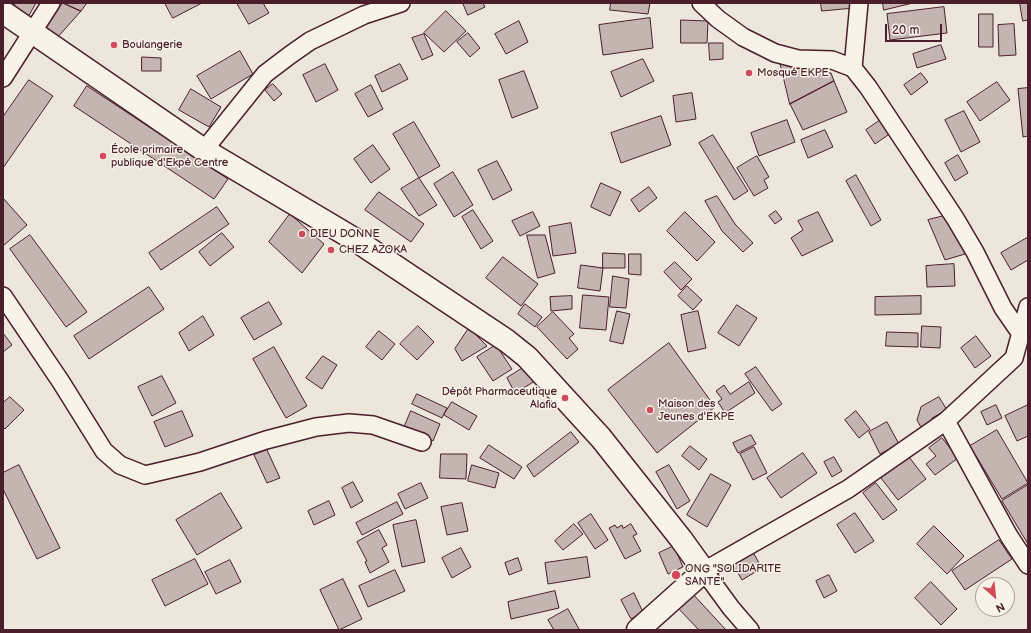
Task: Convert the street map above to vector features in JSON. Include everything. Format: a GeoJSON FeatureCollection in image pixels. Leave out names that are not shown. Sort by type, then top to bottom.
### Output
{"type":"FeatureCollection","features":[{"type":"Feature","properties":{"kind":"street"},"geometry":{"type":"LineString","coordinates":[[3,78],[51,3]]}},
{"type":"Feature","properties":{"kind":"street"},"geometry":{"type":"LineString","coordinates":[[204,150],[265,74],[310,41],[364,15],[401,3]]}},
{"type":"Feature","properties":{"kind":"street"},"geometry":{"type":"LineString","coordinates":[[701,3],[718,19],[743,37],[775,53],[798,59],[832,60],[853,68],[868,87],[955,218],[975,252],[1003,308],[1021,334]]}},
{"type":"Feature","properties":{"kind":"street"},"geometry":{"type":"LineString","coordinates":[[853,68],[859,3]]}},
{"type":"Feature","properties":{"kind":"street"},"geometry":{"type":"LineString","coordinates":[[3,12],[204,150],[354,239],[506,341],[527,357],[601,438],[667,522],[731,608],[750,630]]}},
{"type":"Feature","properties":{"kind":"street"},"geometry":{"type":"LineString","coordinates":[[3,296],[104,451],[120,465],[145,475],[200,462],[273,438],[316,427],[350,423],[374,425],[422,442]]}},
{"type":"Feature","properties":{"kind":"street"},"geometry":{"type":"LineString","coordinates":[[638,630],[704,572],[848,489],[946,421],[1021,360],[1021,334],[1028,307]]}},
{"type":"Feature","properties":{"kind":"street"},"geometry":{"type":"LineString","coordinates":[[946,421],[1009,536],[1028,565]]}},
{"type":"Feature","properties":{"kind":"building"},"geometry":{"type":"Polygon","coordinates":[[[16,3],[36,3],[28,17],[13,8],[16,3]]]}},
{"type":"Feature","properties":{"kind":"building"},"geometry":{"type":"Polygon","coordinates":[[[63,3],[81,11],[56,39],[43,30],[63,3]]]}},
{"type":"Feature","properties":{"kind":"building"},"geometry":{"type":"Polygon","coordinates":[[[63,3],[87,3],[81,11],[63,3]]]}},
{"type":"Feature","properties":{"kind":"building"},"geometry":{"type":"Polygon","coordinates":[[[165,3],[202,3],[173,18],[165,3]]]}},
{"type":"Feature","properties":{"kind":"building"},"geometry":{"type":"Polygon","coordinates":[[[237,3],[263,3],[269,13],[249,24],[237,3]]]}},
{"type":"Feature","properties":{"kind":"building"},"geometry":{"type":"Polygon","coordinates":[[[463,3],[483,3],[485,7],[468,15],[463,3]]]}},
{"type":"Feature","properties":{"kind":"building"},"geometry":{"type":"Polygon","coordinates":[[[611,3],[650,3],[648,14],[610,10],[611,3]]]}},
{"type":"Feature","properties":{"kind":"building"},"geometry":{"type":"Polygon","coordinates":[[[821,3],[854,3],[854,8],[822,11],[821,3]]]}},
{"type":"Feature","properties":{"kind":"building"},"geometry":{"type":"Polygon","coordinates":[[[883,3],[913,3],[884,10],[883,3]]]}},
{"type":"Feature","properties":{"kind":"building"},"geometry":{"type":"Polygon","coordinates":[[[1020,3],[1028,3],[1028,20],[1023,21],[1020,3]]]}},
{"type":"Feature","properties":{"kind":"building"},"geometry":{"type":"Polygon","coordinates":[[[944,7],[947,33],[890,40],[887,14],[944,7]]]}},
{"type":"Feature","properties":{"kind":"building"},"geometry":{"type":"Polygon","coordinates":[[[446,11],[466,31],[444,52],[424,33],[446,11]]]}},
{"type":"Feature","properties":{"kind":"building"},"geometry":{"type":"Polygon","coordinates":[[[979,14],[993,14],[993,47],[979,47],[979,14]]]}},
{"type":"Feature","properties":{"kind":"building"},"geometry":{"type":"Polygon","coordinates":[[[650,18],[653,48],[603,55],[599,25],[650,18]]]}},
{"type":"Feature","properties":{"kind":"building"},"geometry":{"type":"Polygon","coordinates":[[[681,20],[708,21],[707,43],[681,43],[681,20]]]}},
{"type":"Feature","properties":{"kind":"building"},"geometry":{"type":"Polygon","coordinates":[[[519,21],[528,42],[506,54],[495,34],[519,21]]]}},
{"type":"Feature","properties":{"kind":"building"},"geometry":{"type":"Polygon","coordinates":[[[1014,24],[1016,55],[999,56],[998,25],[1014,24]]]}},
{"type":"Feature","properties":{"kind":"building"},"geometry":{"type":"Polygon","coordinates":[[[468,33],[480,48],[470,57],[457,42],[468,33]]]}},
{"type":"Feature","properties":{"kind":"building"},"geometry":{"type":"Polygon","coordinates":[[[424,34],[433,55],[422,60],[412,38],[424,34]]]}},
{"type":"Feature","properties":{"kind":"building"},"geometry":{"type":"Polygon","coordinates":[[[709,43],[723,43],[723,59],[710,60],[709,43]]]}},
{"type":"Feature","properties":{"kind":"building"},"geometry":{"type":"Polygon","coordinates":[[[941,45],[946,59],[917,68],[913,54],[941,45]]]}},
{"type":"Feature","properties":{"kind":"building"},"geometry":{"type":"Polygon","coordinates":[[[240,51],[253,74],[211,99],[197,76],[240,51]]]}},
{"type":"Feature","properties":{"kind":"building"},"geometry":{"type":"Polygon","coordinates":[[[142,57],[161,58],[161,71],[142,71],[142,57]]]}},
{"type":"Feature","properties":{"kind":"building"},"geometry":{"type":"Polygon","coordinates":[[[643,59],[654,81],[621,97],[611,72],[643,59]]]}},
{"type":"Feature","properties":{"kind":"building"},"geometry":{"type":"Polygon","coordinates":[[[780,62],[831,73],[834,81],[790,104],[780,62]]]}},
{"type":"Feature","properties":{"kind":"building"},"geometry":{"type":"Polygon","coordinates":[[[325,64],[338,90],[316,102],[303,75],[325,64]]]}},
{"type":"Feature","properties":{"kind":"building"},"geometry":{"type":"Polygon","coordinates":[[[400,64],[408,79],[382,92],[375,76],[400,64]]]}},
{"type":"Feature","properties":{"kind":"building"},"geometry":{"type":"Polygon","coordinates":[[[524,71],[538,108],[512,118],[499,80],[524,71]]]}},
{"type":"Feature","properties":{"kind":"building"},"geometry":{"type":"Polygon","coordinates":[[[921,73],[928,82],[911,95],[904,85],[921,73]]]}},
{"type":"Feature","properties":{"kind":"building"},"geometry":{"type":"Polygon","coordinates":[[[29,80],[53,96],[3,168],[3,117],[29,80]]]}},
{"type":"Feature","properties":{"kind":"building"},"geometry":{"type":"Polygon","coordinates":[[[834,81],[847,112],[803,130],[790,104],[834,81]]]}},
{"type":"Feature","properties":{"kind":"building"},"geometry":{"type":"Polygon","coordinates":[[[997,82],[1010,100],[980,121],[967,102],[997,82]]]}},
{"type":"Feature","properties":{"kind":"building"},"geometry":{"type":"Polygon","coordinates":[[[273,84],[282,94],[274,101],[265,90],[273,84]]]}},
{"type":"Feature","properties":{"kind":"building"},"geometry":{"type":"Polygon","coordinates":[[[371,85],[383,109],[368,117],[355,94],[371,85]]]}},
{"type":"Feature","properties":{"kind":"building"},"geometry":{"type":"Polygon","coordinates":[[[87,86],[228,179],[214,199],[74,106],[87,86]]]}},
{"type":"Feature","properties":{"kind":"building"},"geometry":{"type":"Polygon","coordinates":[[[1028,88],[1028,136],[1023,137],[1018,89],[1028,88]]]}},
{"type":"Feature","properties":{"kind":"building"},"geometry":{"type":"Polygon","coordinates":[[[191,89],[221,107],[209,127],[179,110],[191,89]]]}},
{"type":"Feature","properties":{"kind":"building"},"geometry":{"type":"Polygon","coordinates":[[[692,93],[696,119],[676,122],[673,96],[692,93]]]}},
{"type":"Feature","properties":{"kind":"building"},"geometry":{"type":"Polygon","coordinates":[[[964,111],[980,142],[961,152],[945,120],[964,111]]]}},
{"type":"Feature","properties":{"kind":"building"},"geometry":{"type":"Polygon","coordinates":[[[661,116],[671,145],[621,163],[611,133],[661,116]]]}},
{"type":"Feature","properties":{"kind":"building"},"geometry":{"type":"Polygon","coordinates":[[[882,119],[891,133],[875,144],[866,130],[882,119]]]}},
{"type":"Feature","properties":{"kind":"building"},"geometry":{"type":"Polygon","coordinates":[[[787,120],[795,142],[759,156],[751,133],[787,120]]]}},
{"type":"Feature","properties":{"kind":"building"},"geometry":{"type":"Polygon","coordinates":[[[414,122],[440,166],[419,178],[393,134],[414,122]]]}},
{"type":"Feature","properties":{"kind":"building"},"geometry":{"type":"Polygon","coordinates":[[[825,130],[833,147],[808,158],[801,140],[825,130]]]}},
{"type":"Feature","properties":{"kind":"building"},"geometry":{"type":"Polygon","coordinates":[[[713,135],[748,191],[734,200],[699,143],[713,135]]]}},
{"type":"Feature","properties":{"kind":"building"},"geometry":{"type":"Polygon","coordinates":[[[373,145],[390,169],[371,183],[354,159],[373,145]]]}},
{"type":"Feature","properties":{"kind":"building"},"geometry":{"type":"Polygon","coordinates":[[[958,155],[968,173],[955,181],[945,163],[958,155]]]}},
{"type":"Feature","properties":{"kind":"building"},"geometry":{"type":"Polygon","coordinates":[[[757,156],[769,177],[764,180],[768,188],[754,196],[737,168],[757,156]]]}},
{"type":"Feature","properties":{"kind":"building"},"geometry":{"type":"Polygon","coordinates":[[[497,161],[512,190],[493,200],[478,170],[497,161]]]}},
{"type":"Feature","properties":{"kind":"building"},"geometry":{"type":"Polygon","coordinates":[[[453,172],[473,205],[454,217],[434,184],[453,172]]]}},
{"type":"Feature","properties":{"kind":"building"},"geometry":{"type":"Polygon","coordinates":[[[856,175],[881,220],[871,226],[846,181],[856,175]]]}},
{"type":"Feature","properties":{"kind":"building"},"geometry":{"type":"Polygon","coordinates":[[[419,178],[437,205],[419,216],[401,189],[419,178]]]}},
{"type":"Feature","properties":{"kind":"building"},"geometry":{"type":"Polygon","coordinates":[[[601,183],[621,192],[610,216],[591,207],[601,183]]]}},
{"type":"Feature","properties":{"kind":"building"},"geometry":{"type":"Polygon","coordinates":[[[649,187],[657,198],[639,212],[631,200],[649,187]]]}},
{"type":"Feature","properties":{"kind":"building"},"geometry":{"type":"Polygon","coordinates":[[[379,192],[424,224],[411,242],[365,210],[379,192]]]}},
{"type":"Feature","properties":{"kind":"building"},"geometry":{"type":"Polygon","coordinates":[[[717,196],[735,224],[753,243],[743,252],[722,231],[705,201],[717,196]]]}},
{"type":"Feature","properties":{"kind":"building"},"geometry":{"type":"Polygon","coordinates":[[[3,198],[27,225],[3,246],[3,198]]]}},
{"type":"Feature","properties":{"kind":"building"},"geometry":{"type":"Polygon","coordinates":[[[217,207],[229,224],[161,270],[149,253],[217,207]]]}},
{"type":"Feature","properties":{"kind":"building"},"geometry":{"type":"Polygon","coordinates":[[[473,210],[493,241],[481,249],[462,217],[473,210]]]}},
{"type":"Feature","properties":{"kind":"building"},"geometry":{"type":"Polygon","coordinates":[[[776,211],[782,219],[775,224],[769,216],[776,211]]]}},
{"type":"Feature","properties":{"kind":"building"},"geometry":{"type":"Polygon","coordinates":[[[533,212],[540,226],[520,236],[512,221],[533,212]]]}},
{"type":"Feature","properties":{"kind":"building"},"geometry":{"type":"Polygon","coordinates":[[[685,212],[715,242],[697,261],[667,231],[685,212]]]}},
{"type":"Feature","properties":{"kind":"building"},"geometry":{"type":"Polygon","coordinates":[[[818,212],[833,241],[802,256],[791,238],[803,230],[798,221],[818,212]]]}},
{"type":"Feature","properties":{"kind":"building"},"geometry":{"type":"Polygon","coordinates":[[[290,214],[324,244],[302,273],[269,242],[290,214]]]}},
{"type":"Feature","properties":{"kind":"building"},"geometry":{"type":"Polygon","coordinates":[[[948,215],[965,254],[945,260],[928,220],[948,215]]]}},
{"type":"Feature","properties":{"kind":"building"},"geometry":{"type":"Polygon","coordinates":[[[571,223],[576,253],[553,256],[549,227],[571,223]]]}},
{"type":"Feature","properties":{"kind":"building"},"geometry":{"type":"Polygon","coordinates":[[[222,233],[234,247],[210,266],[199,252],[222,233]]]}},
{"type":"Feature","properties":{"kind":"building"},"geometry":{"type":"Polygon","coordinates":[[[30,235],[87,312],[66,327],[10,249],[30,235]]]}},
{"type":"Feature","properties":{"kind":"building"},"geometry":{"type":"Polygon","coordinates":[[[527,235],[545,235],[555,273],[538,278],[527,235]]]}},
{"type":"Feature","properties":{"kind":"building"},"geometry":{"type":"Polygon","coordinates":[[[1027,238],[1028,260],[1011,270],[1001,253],[1027,238]]]}},
{"type":"Feature","properties":{"kind":"building"},"geometry":{"type":"Polygon","coordinates":[[[603,253],[625,254],[625,268],[603,268],[603,253]]]}},
{"type":"Feature","properties":{"kind":"building"},"geometry":{"type":"Polygon","coordinates":[[[629,254],[641,254],[641,275],[629,274],[629,254]]]}},
{"type":"Feature","properties":{"kind":"building"},"geometry":{"type":"Polygon","coordinates":[[[503,257],[538,284],[521,306],[486,278],[503,257]]]}},
{"type":"Feature","properties":{"kind":"building"},"geometry":{"type":"Polygon","coordinates":[[[675,262],[692,279],[681,290],[664,272],[675,262]]]}},
{"type":"Feature","properties":{"kind":"building"},"geometry":{"type":"Polygon","coordinates":[[[954,264],[955,286],[927,287],[926,266],[954,264]]]}},
{"type":"Feature","properties":{"kind":"building"},"geometry":{"type":"Polygon","coordinates":[[[581,265],[603,268],[600,291],[578,288],[581,265]]]}},
{"type":"Feature","properties":{"kind":"building"},"geometry":{"type":"Polygon","coordinates":[[[613,276],[629,279],[626,308],[610,307],[613,276]]]}},
{"type":"Feature","properties":{"kind":"building"},"geometry":{"type":"Polygon","coordinates":[[[687,286],[702,300],[693,310],[678,296],[687,286]]]}},
{"type":"Feature","properties":{"kind":"building"},"geometry":{"type":"Polygon","coordinates":[[[149,287],[164,309],[89,359],[74,336],[149,287]]]}},
{"type":"Feature","properties":{"kind":"building"},"geometry":{"type":"Polygon","coordinates":[[[583,295],[609,297],[606,330],[580,328],[583,295]]]}},
{"type":"Feature","properties":{"kind":"building"},"geometry":{"type":"Polygon","coordinates":[[[572,296],[572,309],[551,311],[550,297],[572,296]]]}},
{"type":"Feature","properties":{"kind":"building"},"geometry":{"type":"Polygon","coordinates":[[[921,296],[921,314],[875,315],[875,297],[921,296]]]}},
{"type":"Feature","properties":{"kind":"building"},"geometry":{"type":"Polygon","coordinates":[[[269,302],[282,324],[254,340],[241,318],[269,302]]]}},
{"type":"Feature","properties":{"kind":"building"},"geometry":{"type":"Polygon","coordinates":[[[525,304],[542,317],[535,327],[518,314],[525,304]]]}},
{"type":"Feature","properties":{"kind":"building"},"geometry":{"type":"Polygon","coordinates":[[[737,305],[757,318],[739,346],[718,333],[737,305]]]}},
{"type":"Feature","properties":{"kind":"building"},"geometry":{"type":"Polygon","coordinates":[[[617,311],[630,314],[623,344],[610,341],[617,311]]]}},
{"type":"Feature","properties":{"kind":"building"},"geometry":{"type":"Polygon","coordinates":[[[698,311],[706,348],[688,352],[681,315],[698,311]]]}},
{"type":"Feature","properties":{"kind":"building"},"geometry":{"type":"Polygon","coordinates":[[[553,312],[574,334],[569,338],[578,349],[567,359],[537,327],[553,312]]]}},
{"type":"Feature","properties":{"kind":"building"},"geometry":{"type":"Polygon","coordinates":[[[203,316],[214,335],[189,351],[179,333],[203,316]]]}},
{"type":"Feature","properties":{"kind":"building"},"geometry":{"type":"Polygon","coordinates":[[[418,326],[434,342],[417,360],[400,344],[418,326]]]}},
{"type":"Feature","properties":{"kind":"building"},"geometry":{"type":"Polygon","coordinates":[[[922,326],[941,327],[940,348],[921,347],[922,326]]]}},
{"type":"Feature","properties":{"kind":"building"},"geometry":{"type":"Polygon","coordinates":[[[469,328],[487,346],[462,361],[455,349],[469,328]]]}},
{"type":"Feature","properties":{"kind":"building"},"geometry":{"type":"Polygon","coordinates":[[[379,331],[395,344],[382,360],[366,347],[379,331]]]}},
{"type":"Feature","properties":{"kind":"building"},"geometry":{"type":"Polygon","coordinates":[[[887,332],[918,333],[918,347],[886,346],[887,332]]]}},
{"type":"Feature","properties":{"kind":"building"},"geometry":{"type":"Polygon","coordinates":[[[3,333],[12,345],[3,352],[3,333]]]}},
{"type":"Feature","properties":{"kind":"building"},"geometry":{"type":"Polygon","coordinates":[[[976,336],[991,356],[975,368],[961,348],[976,336]]]}},
{"type":"Feature","properties":{"kind":"building"},"geometry":{"type":"Polygon","coordinates":[[[669,343],[715,407],[657,453],[608,390],[669,343]]]}},
{"type":"Feature","properties":{"kind":"building"},"geometry":{"type":"Polygon","coordinates":[[[496,345],[512,369],[493,381],[477,357],[496,345]]]}},
{"type":"Feature","properties":{"kind":"building"},"geometry":{"type":"Polygon","coordinates":[[[274,347],[307,406],[286,418],[253,359],[274,347]]]}},
{"type":"Feature","properties":{"kind":"building"},"geometry":{"type":"Polygon","coordinates":[[[323,356],[337,365],[322,389],[306,378],[323,356]]]}},
{"type":"Feature","properties":{"kind":"building"},"geometry":{"type":"Polygon","coordinates":[[[526,366],[535,381],[515,393],[507,378],[526,366]]]}},
{"type":"Feature","properties":{"kind":"building"},"geometry":{"type":"Polygon","coordinates":[[[756,367],[782,404],[772,411],[745,374],[756,367]]]}},
{"type":"Feature","properties":{"kind":"building"},"geometry":{"type":"Polygon","coordinates":[[[162,376],[176,403],[152,416],[138,387],[162,376]]]}},
{"type":"Feature","properties":{"kind":"building"},"geometry":{"type":"Polygon","coordinates":[[[749,382],[755,393],[725,413],[718,402],[722,399],[716,391],[724,385],[730,394],[749,382]]]}},
{"type":"Feature","properties":{"kind":"building"},"geometry":{"type":"Polygon","coordinates":[[[417,394],[447,408],[442,418],[412,404],[417,394]]]}},
{"type":"Feature","properties":{"kind":"building"},"geometry":{"type":"Polygon","coordinates":[[[10,397],[24,410],[5,429],[3,427],[3,403],[10,397]]]}},
{"type":"Feature","properties":{"kind":"building"},"geometry":{"type":"Polygon","coordinates":[[[939,397],[947,410],[932,418],[935,425],[923,431],[917,420],[921,407],[939,397]]]}},
{"type":"Feature","properties":{"kind":"building"},"geometry":{"type":"Polygon","coordinates":[[[452,402],[477,416],[469,430],[444,415],[452,402]]]}},
{"type":"Feature","properties":{"kind":"building"},"geometry":{"type":"Polygon","coordinates":[[[996,405],[1002,418],[987,425],[981,412],[996,405]]]}},
{"type":"Feature","properties":{"kind":"building"},"geometry":{"type":"Polygon","coordinates":[[[1028,405],[1028,436],[1017,441],[1005,416],[1028,405]]]}},
{"type":"Feature","properties":{"kind":"building"},"geometry":{"type":"Polygon","coordinates":[[[182,411],[193,436],[165,447],[154,422],[182,411]]]}},
{"type":"Feature","properties":{"kind":"building"},"geometry":{"type":"Polygon","coordinates":[[[411,411],[440,424],[433,441],[404,428],[411,411]]]}},
{"type":"Feature","properties":{"kind":"building"},"geometry":{"type":"Polygon","coordinates":[[[856,411],[870,429],[859,438],[845,420],[856,411]]]}},
{"type":"Feature","properties":{"kind":"building"},"geometry":{"type":"Polygon","coordinates":[[[887,422],[899,444],[880,454],[869,432],[887,422]]]}},
{"type":"Feature","properties":{"kind":"building"},"geometry":{"type":"Polygon","coordinates":[[[997,430],[1028,483],[1002,499],[970,446],[997,430]]]}},
{"type":"Feature","properties":{"kind":"building"},"geometry":{"type":"Polygon","coordinates":[[[571,432],[579,442],[534,477],[527,466],[571,432]]]}},
{"type":"Feature","properties":{"kind":"building"},"geometry":{"type":"Polygon","coordinates":[[[751,435],[756,444],[738,453],[733,443],[751,435]]]}},
{"type":"Feature","properties":{"kind":"building"},"geometry":{"type":"Polygon","coordinates":[[[942,438],[958,458],[935,475],[926,464],[936,456],[929,448],[942,438]]]}},
{"type":"Feature","properties":{"kind":"building"},"geometry":{"type":"Polygon","coordinates":[[[489,445],[522,467],[514,479],[480,458],[489,445]]]}},
{"type":"Feature","properties":{"kind":"building"},"geometry":{"type":"Polygon","coordinates":[[[690,446],[707,459],[699,470],[682,456],[690,446]]]}},
{"type":"Feature","properties":{"kind":"building"},"geometry":{"type":"Polygon","coordinates":[[[754,447],[767,473],[753,480],[740,454],[754,447]]]}},
{"type":"Feature","properties":{"kind":"building"},"geometry":{"type":"Polygon","coordinates":[[[267,450],[280,478],[267,483],[254,455],[267,450]]]}},
{"type":"Feature","properties":{"kind":"building"},"geometry":{"type":"Polygon","coordinates":[[[803,453],[817,473],[781,498],[767,478],[803,453]]]}},
{"type":"Feature","properties":{"kind":"building"},"geometry":{"type":"Polygon","coordinates":[[[441,454],[467,454],[466,479],[440,478],[441,454]]]}},
{"type":"Feature","properties":{"kind":"building"},"geometry":{"type":"Polygon","coordinates":[[[834,457],[842,471],[832,477],[824,462],[834,457]]]}},
{"type":"Feature","properties":{"kind":"building"},"geometry":{"type":"Polygon","coordinates":[[[909,457],[926,479],[898,500],[881,478],[909,457]]]}},
{"type":"Feature","properties":{"kind":"building"},"geometry":{"type":"Polygon","coordinates":[[[19,465],[60,548],[37,559],[3,489],[3,473],[19,465]]]}},
{"type":"Feature","properties":{"kind":"building"},"geometry":{"type":"Polygon","coordinates":[[[472,465],[499,473],[495,488],[468,481],[472,465]]]}},
{"type":"Feature","properties":{"kind":"building"},"geometry":{"type":"Polygon","coordinates":[[[669,465],[690,501],[677,509],[656,472],[669,465]]]}},
{"type":"Feature","properties":{"kind":"building"},"geometry":{"type":"Polygon","coordinates":[[[711,474],[731,485],[707,527],[687,515],[711,474]]]}},
{"type":"Feature","properties":{"kind":"building"},"geometry":{"type":"Polygon","coordinates":[[[353,482],[363,501],[351,508],[342,488],[353,482]]]}},
{"type":"Feature","properties":{"kind":"building"},"geometry":{"type":"Polygon","coordinates":[[[421,483],[428,498],[405,509],[398,494],[421,483]]]}},
{"type":"Feature","properties":{"kind":"building"},"geometry":{"type":"Polygon","coordinates":[[[876,483],[897,510],[883,520],[863,493],[876,483]]]}},
{"type":"Feature","properties":{"kind":"building"},"geometry":{"type":"Polygon","coordinates":[[[1028,485],[1028,544],[1002,501],[1028,485]]]}},
{"type":"Feature","properties":{"kind":"building"},"geometry":{"type":"Polygon","coordinates":[[[221,493],[242,528],[197,555],[176,520],[221,493]]]}},
{"type":"Feature","properties":{"kind":"building"},"geometry":{"type":"Polygon","coordinates":[[[329,501],[335,515],[314,525],[308,511],[329,501]]]}},
{"type":"Feature","properties":{"kind":"building"},"geometry":{"type":"Polygon","coordinates":[[[397,502],[403,514],[362,535],[356,523],[397,502]]]}},
{"type":"Feature","properties":{"kind":"building"},"geometry":{"type":"Polygon","coordinates":[[[462,503],[468,531],[447,535],[441,507],[462,503]]]}},
{"type":"Feature","properties":{"kind":"building"},"geometry":{"type":"Polygon","coordinates":[[[855,513],[874,541],[855,553],[837,525],[855,513]]]}},
{"type":"Feature","properties":{"kind":"building"},"geometry":{"type":"Polygon","coordinates":[[[591,514],[608,540],[595,549],[578,523],[591,514]]]}},
{"type":"Feature","properties":{"kind":"building"},"geometry":{"type":"Polygon","coordinates":[[[416,520],[425,562],[402,567],[393,525],[416,520]]]}},
{"type":"Feature","properties":{"kind":"building"},"geometry":{"type":"Polygon","coordinates":[[[574,524],[583,534],[563,550],[555,541],[574,524]]]}},
{"type":"Feature","properties":{"kind":"building"},"geometry":{"type":"Polygon","coordinates":[[[631,524],[637,534],[633,536],[641,551],[625,559],[609,528],[615,525],[617,528],[622,525],[623,528],[631,524]]]}},
{"type":"Feature","properties":{"kind":"building"},"geometry":{"type":"Polygon","coordinates":[[[934,526],[964,556],[947,574],[917,544],[934,526]]]}},
{"type":"Feature","properties":{"kind":"building"},"geometry":{"type":"Polygon","coordinates":[[[379,530],[387,545],[382,548],[389,562],[370,573],[365,562],[367,561],[357,542],[379,530]]]}},
{"type":"Feature","properties":{"kind":"building"},"geometry":{"type":"Polygon","coordinates":[[[999,540],[1012,559],[985,577],[975,577],[975,583],[965,590],[952,571],[999,540]]]}},
{"type":"Feature","properties":{"kind":"building"},"geometry":{"type":"Polygon","coordinates":[[[674,546],[683,567],[668,574],[659,553],[674,546]]]}},
{"type":"Feature","properties":{"kind":"building"},"geometry":{"type":"Polygon","coordinates":[[[461,548],[471,567],[452,578],[442,558],[461,548]]]}},
{"type":"Feature","properties":{"kind":"building"},"geometry":{"type":"Polygon","coordinates":[[[751,549],[762,568],[742,580],[731,561],[751,549]]]}},
{"type":"Feature","properties":{"kind":"building"},"geometry":{"type":"Polygon","coordinates":[[[587,557],[590,577],[548,584],[545,563],[587,557]]]}},
{"type":"Feature","properties":{"kind":"building"},"geometry":{"type":"Polygon","coordinates":[[[518,558],[522,570],[509,575],[505,563],[518,558]]]}},
{"type":"Feature","properties":{"kind":"building"},"geometry":{"type":"Polygon","coordinates":[[[195,559],[208,584],[165,606],[152,580],[195,559]]]}},
{"type":"Feature","properties":{"kind":"building"},"geometry":{"type":"Polygon","coordinates":[[[230,560],[241,582],[216,594],[205,572],[230,560]]]}},
{"type":"Feature","properties":{"kind":"building"},"geometry":{"type":"Polygon","coordinates":[[[395,570],[405,591],[368,607],[359,586],[395,570]]]}},
{"type":"Feature","properties":{"kind":"building"},"geometry":{"type":"Polygon","coordinates":[[[829,575],[837,591],[824,598],[816,581],[829,575]]]}},
{"type":"Feature","properties":{"kind":"building"},"geometry":{"type":"Polygon","coordinates":[[[343,579],[362,619],[339,630],[320,590],[343,579]]]}},
{"type":"Feature","properties":{"kind":"building"},"geometry":{"type":"Polygon","coordinates":[[[931,582],[957,609],[941,625],[915,598],[931,582]]]}},
{"type":"Feature","properties":{"kind":"building"},"geometry":{"type":"Polygon","coordinates":[[[555,591],[559,608],[511,619],[508,602],[555,591]]]}},
{"type":"Feature","properties":{"kind":"building"},"geometry":{"type":"Polygon","coordinates":[[[691,592],[726,630],[699,630],[676,606],[691,592]]]}},
{"type":"Feature","properties":{"kind":"building"},"geometry":{"type":"Polygon","coordinates":[[[634,593],[643,612],[631,619],[621,600],[634,593]]]}},
{"type":"Feature","properties":{"kind":"building"},"geometry":{"type":"Polygon","coordinates":[[[568,609],[579,629],[554,630],[548,620],[568,609]]]}},
{"type":"Feature","properties":{"kind":"place","name":"Boulangerie"},"geometry":{"type":"Point","coordinates":[114,45]}},
{"type":"Feature","properties":{"kind":"place","name":"Mosqué EKPE"},"geometry":{"type":"Point","coordinates":[749,73]}},
{"type":"Feature","properties":{"kind":"place","name":"École primaire publique d'Ekpè Centre"},"geometry":{"type":"Point","coordinates":[103,156]}},
{"type":"Feature","properties":{"kind":"place","name":"DIEU DONNE"},"geometry":{"type":"Point","coordinates":[302,234]}},
{"type":"Feature","properties":{"kind":"place","name":"CHEZ AZOKA"},"geometry":{"type":"Point","coordinates":[331,250]}},
{"type":"Feature","properties":{"kind":"place","name":"Dépôt Pharmaceutique Alafia"},"geometry":{"type":"Point","coordinates":[565,398]}},
{"type":"Feature","properties":{"kind":"place","name":"Maison des Jeunes d'EKPE"},"geometry":{"type":"Point","coordinates":[650,410]}},
{"type":"Feature","properties":{"kind":"place","name":"ONG \"SOLIDARITE SANTE\""},"geometry":{"type":"Point","coordinates":[676,575]}}]}
